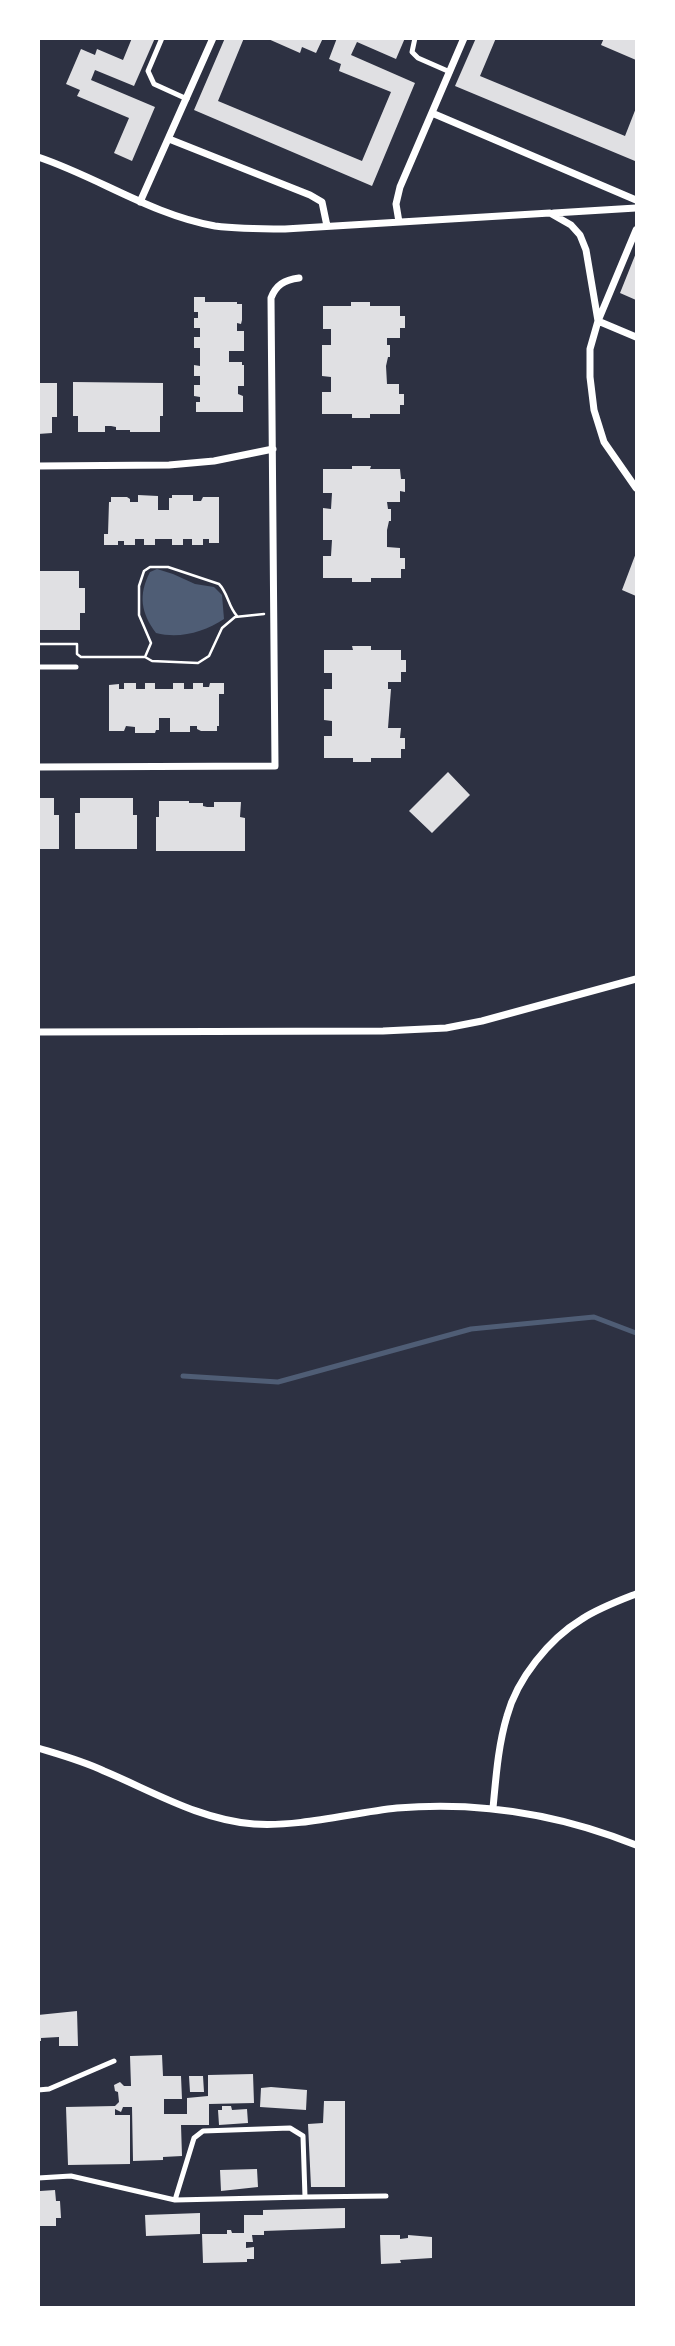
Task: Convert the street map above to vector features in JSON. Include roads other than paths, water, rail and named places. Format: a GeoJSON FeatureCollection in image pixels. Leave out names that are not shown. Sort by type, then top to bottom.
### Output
{"type":"FeatureCollection","features":[{"type":"Feature","properties":{"kind":"street"},"geometry":{"type":"LineString","coordinates":[[141,202],[213,38]]}},
{"type":"Feature","properties":{"kind":"street"},"geometry":{"type":"LineString","coordinates":[[399,222],[396,204],[400,187],[464,38]]}},
{"type":"Feature","properties":{"kind":"street"},"geometry":{"type":"LineString","coordinates":[[432,113],[636,200]]}},
{"type":"Feature","properties":{"kind":"street"},"geometry":{"type":"LineString","coordinates":[[169,139],[310,195],[322,202],[327,226]]}},
{"type":"Feature","properties":{"kind":"street"},"geometry":{"type":"LineString","coordinates":[[38,157],[69,168],[141,202],[212,225],[245,229],[636,208]]}},
{"type":"Feature","properties":{"kind":"street"},"geometry":{"type":"LineString","coordinates":[[550,213],[571,225],[580,235],[586,250],[598,321]]}},
{"type":"Feature","properties":{"kind":"street"},"geometry":{"type":"LineString","coordinates":[[636,230],[598,321],[590,349],[594,410],[604,442],[636,488]]}},
{"type":"Feature","properties":{"kind":"street"},"geometry":{"type":"LineString","coordinates":[[38,768],[275,766],[271,299],[274,288],[283,282],[299,278]]}},
{"type":"Feature","properties":{"kind":"street"},"geometry":{"type":"LineString","coordinates":[[598,321],[636,337]]}},
{"type":"Feature","properties":{"kind":"street"},"geometry":{"type":"LineString","coordinates":[[38,466],[169,465],[214,461],[272,449]]}},
{"type":"Feature","properties":{"kind":"street"},"geometry":{"type":"LineString","coordinates":[[38,1032],[383,1031],[446,1027],[482,1021],[636,979]]}},
{"type":"Feature","properties":{"kind":"street"},"geometry":{"type":"LineString","coordinates":[[493,1808],[507,1714],[515,1694],[527,1676],[559,1637],[580,1620],[636,1594]]}},
{"type":"Feature","properties":{"kind":"street"},"geometry":{"type":"LineString","coordinates":[[38,1748],[100,1769],[195,1811],[234,1821],[277,1824],[398,1808],[493,1808],[568,1821],[636,1845]]}},
{"type":"Feature","properties":{"kind":"lane"},"geometry":{"type":"LineString","coordinates":[[162,38],[148,71],[154,84],[187,99]]}},
{"type":"Feature","properties":{"kind":"lane"},"geometry":{"type":"LineString","coordinates":[[415,38],[412,52],[418,58],[450,72]]}},
{"type":"Feature","properties":{"kind":"lane"},"geometry":{"type":"LineString","coordinates":[[38,667],[76,667]]}},
{"type":"Feature","properties":{"kind":"lane"},"geometry":{"type":"LineString","coordinates":[[38,2090],[49,2089],[114,2061]]}},
{"type":"Feature","properties":{"kind":"lane"},"geometry":{"type":"LineString","coordinates":[[175,2200],[194,2138],[198,2134],[203,2131],[290,2128],[303,2136],[305,2197]]}},
{"type":"Feature","properties":{"kind":"lane"},"geometry":{"type":"LineString","coordinates":[[38,2178],[71,2176],[175,2200],[386,2196]]}},
{"type":"Feature","properties":{"kind":"water"},"geometry":{"type":"Polygon","coordinates":[[[157,569],[195,584],[214,587],[222,595],[224,619],[191,633],[156,633],[144,611],[143,596],[150,572],[157,569]]]}},
{"type":"Feature","properties":{"kind":"waterway"},"geometry":{"type":"LineString","coordinates":[[183,1376],[278,1382],[471,1329],[594,1317],[636,1333]]}}]}
